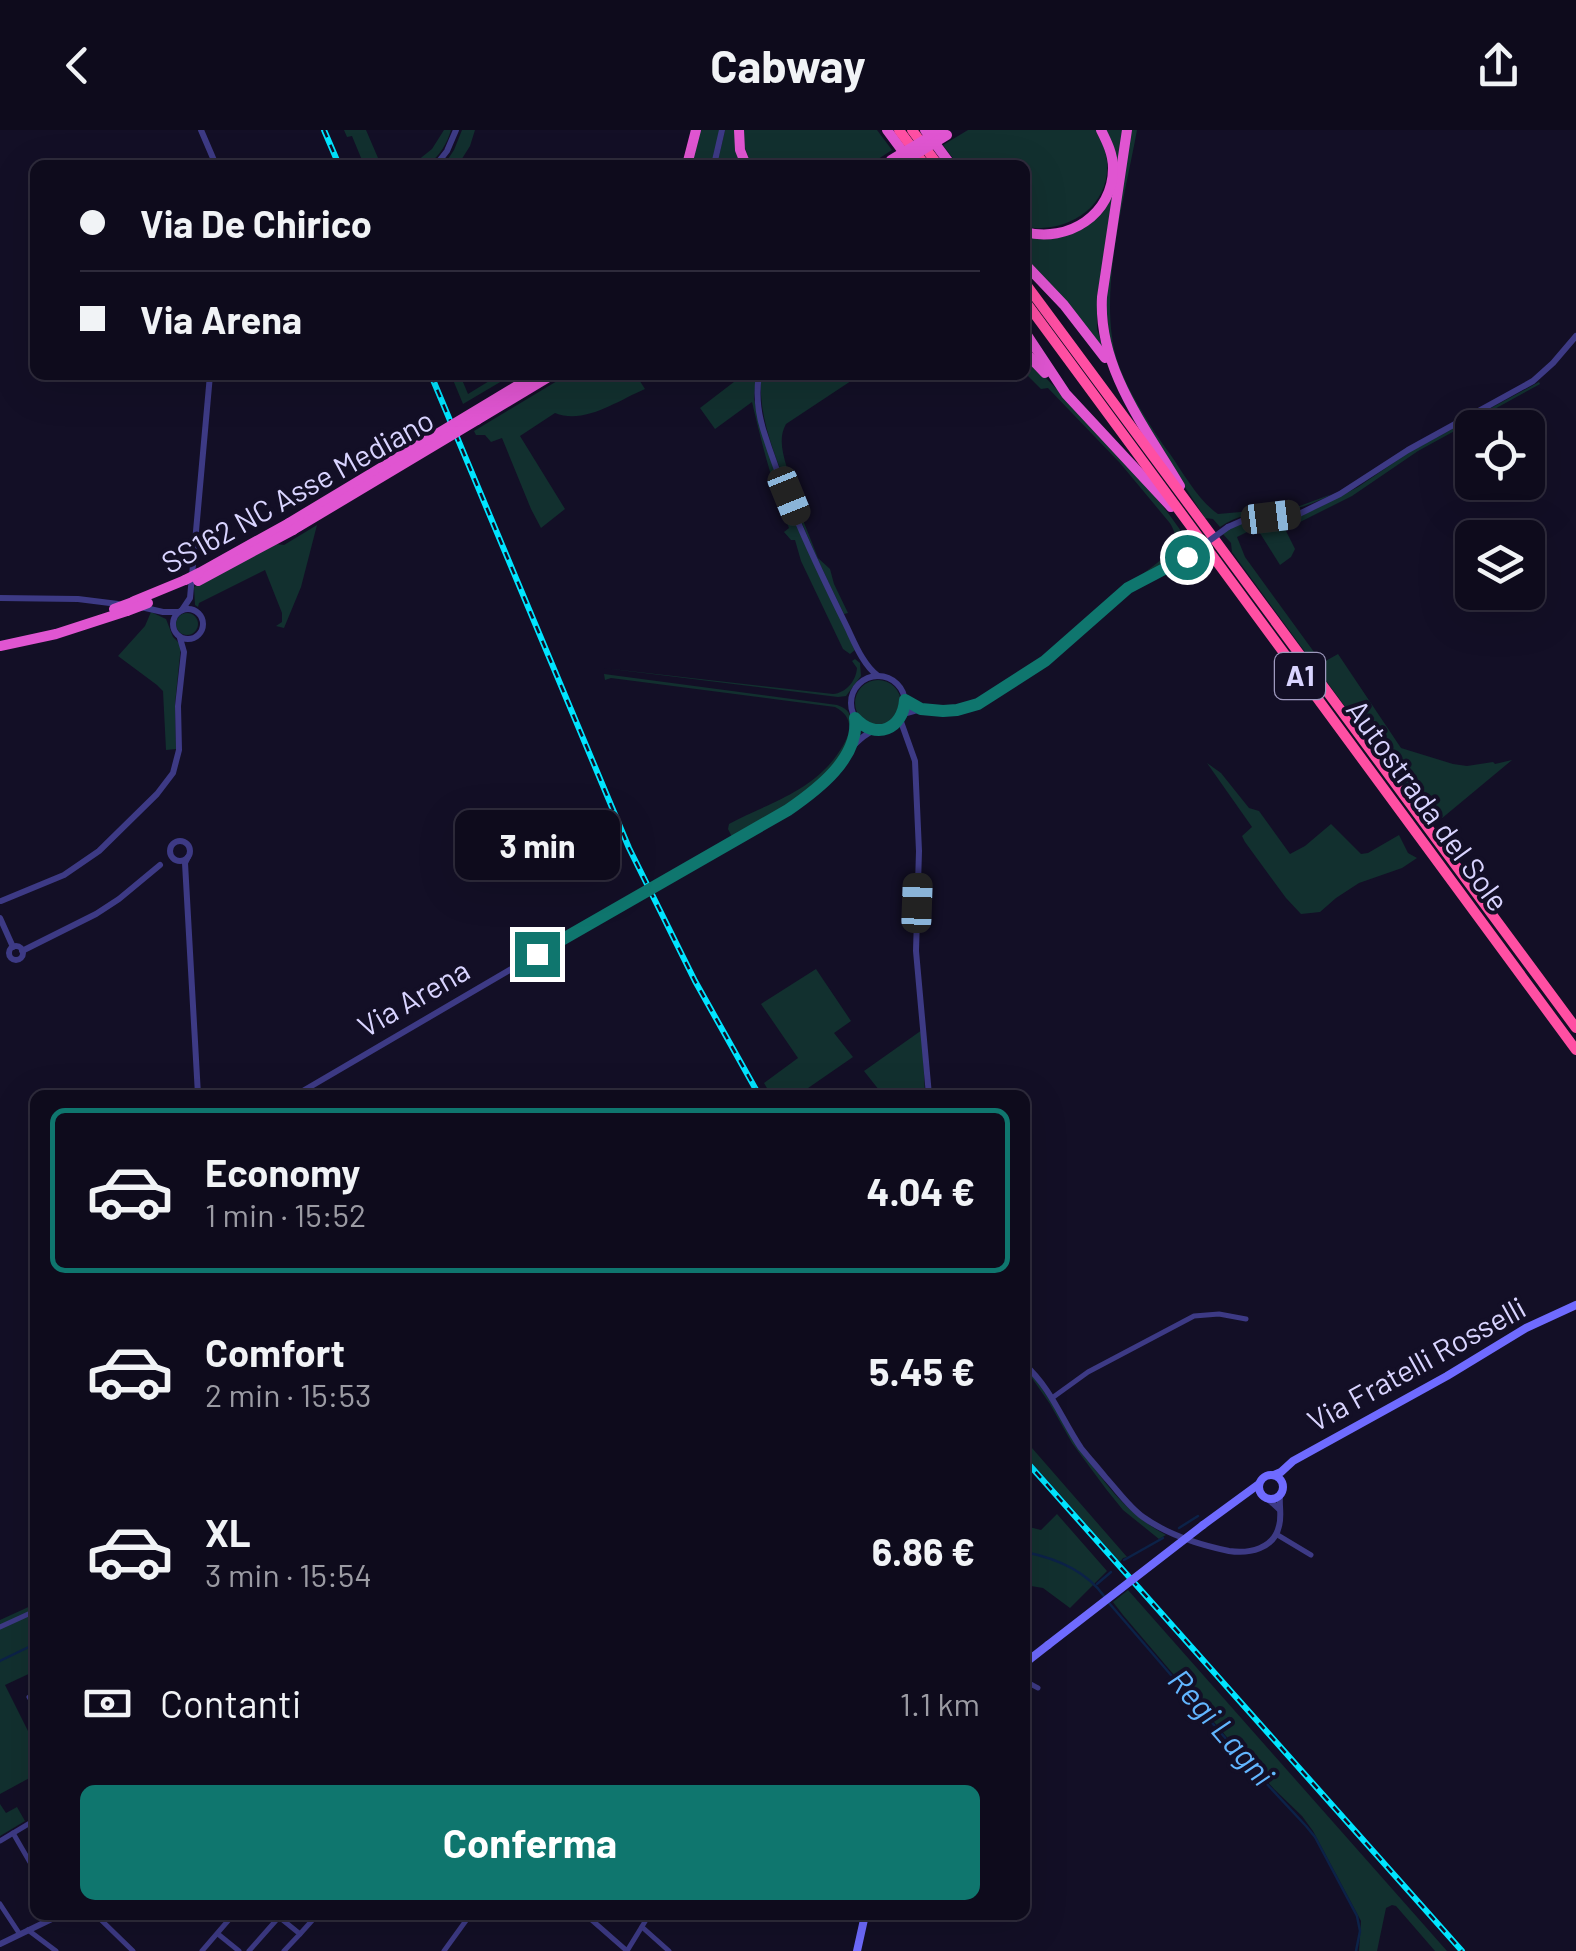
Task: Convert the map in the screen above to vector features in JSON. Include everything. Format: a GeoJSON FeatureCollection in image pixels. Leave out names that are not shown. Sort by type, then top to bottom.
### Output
{"type":"FeatureCollection","features":[{"type":"Feature","properties":{"kind":"highway"},"geometry":{"type":"LineString","coordinates":[[689,160],[696,130]]}},
{"type":"Feature","properties":{"kind":"highway"},"geometry":{"type":"LineString","coordinates":[[740,130],[744,160]]}},
{"type":"Feature","properties":{"kind":"highway"},"geometry":{"type":"LineString","coordinates":[[887,130],[909,160]]}},
{"type":"Feature","properties":{"kind":"highway"},"geometry":{"type":"LineString","coordinates":[[899,130],[921,160]]}},
{"type":"Feature","properties":{"kind":"highway"},"geometry":{"type":"LineString","coordinates":[[912,130],[934,160]]}},
{"type":"Feature","properties":{"kind":"highway"},"geometry":{"type":"LineString","coordinates":[[925,130],[947,160]]}},
{"type":"Feature","properties":{"kind":"highway"},"geometry":{"type":"LineString","coordinates":[[1030,233],[1058,235],[1097,212],[1106,198],[1113,166],[1101,130]]}},
{"type":"Feature","properties":{"kind":"highway"},"geometry":{"type":"LineString","coordinates":[[1114,371],[1104,338],[1102,297],[1127,130]]}},
{"type":"Feature","properties":{"kind":"highway"},"geometry":{"type":"LineString","coordinates":[[897,160],[948,132]]}},
{"type":"Feature","properties":{"kind":"highway"},"geometry":{"type":"LineString","coordinates":[[1030,269],[1075,318],[1114,371],[1204,526]]}},
{"type":"Feature","properties":{"kind":"highway","name":"Autostrada del Sole"},"geometry":{"type":"LineString","coordinates":[[1030,290],[1576,1028]]}},
{"type":"Feature","properties":{"kind":"highway","name":"Autostrada del Sole"},"geometry":{"type":"LineString","coordinates":[[1030,308],[1576,1050]]}},
{"type":"Feature","properties":{"kind":"highway"},"geometry":{"type":"LineString","coordinates":[[1030,340],[1066,394]]}},
{"type":"Feature","properties":{"kind":"highway"},"geometry":{"type":"LineString","coordinates":[[1030,357],[1200,540]]}},
{"type":"Feature","properties":{"kind":"highway","name":"SS162 NC Asse Mediano"},"geometry":{"type":"LineString","coordinates":[[291,527],[526,380]]}},
{"type":"Feature","properties":{"kind":"highway","name":"SS162 NC Asse Mediano"},"geometry":{"type":"LineString","coordinates":[[0,643],[114,609],[148,603],[186,588],[198,577],[543,380]]}},
{"type":"Feature","properties":{"kind":"highway","name":"SS162 NC Asse Mediano"},"geometry":{"type":"LineString","coordinates":[[0,643],[56,634],[186,588]]}},
{"type":"Feature","properties":{"kind":"main road","name":"Via Fratelli Rosselli"},"geometry":{"type":"LineString","coordinates":[[1279,1475],[1292,1461],[1526,1328],[1576,1305]]}},
{"type":"Feature","properties":{"kind":"main road"},"geometry":{"type":"LineString","coordinates":[[1030,1659],[1203,1525],[1259,1488],[1267,1475],[1279,1475],[1283,1489],[1280,1496],[1268,1499],[1259,1488]]}},
{"type":"Feature","properties":{"kind":"main road"},"geometry":{"type":"LineString","coordinates":[[857,1951],[864,1920]]}},
{"type":"Feature","properties":{"kind":"street"},"geometry":{"type":"LineString","coordinates":[[201,130],[214,160]]}},
{"type":"Feature","properties":{"kind":"street"},"geometry":{"type":"LineString","coordinates":[[440,160],[456,130]]}},
{"type":"Feature","properties":{"kind":"street"},"geometry":{"type":"LineString","coordinates":[[715,160],[722,130]]}},
{"type":"Feature","properties":{"kind":"street"},"geometry":{"type":"LineString","coordinates":[[855,718],[874,730],[890,727],[902,716],[921,709],[957,710],[978,704],[1045,661],[1128,588],[1187,557],[1228,526],[1244,520],[1298,514],[1340,494],[1408,450],[1533,381],[1576,336]]}},
{"type":"Feature","properties":{"kind":"street"},"geometry":{"type":"LineString","coordinates":[[172,624],[186,588],[209,380]]}},
{"type":"Feature","properties":{"kind":"street"},"geometry":{"type":"LineString","coordinates":[[758,380],[762,428],[814,560],[860,652],[878,676]]}},
{"type":"Feature","properties":{"kind":"street"},"geometry":{"type":"LineString","coordinates":[[0,902],[64,875],[109,844],[173,773],[180,750],[178,706],[184,652],[203,626],[186,588]]}},
{"type":"Feature","properties":{"kind":"street"},"geometry":{"type":"LineString","coordinates":[[0,598],[78,599],[162,612],[196,611]]}},
{"type":"Feature","properties":{"kind":"street"},"geometry":{"type":"LineString","coordinates":[[162,612],[180,638],[184,652]]}},
{"type":"Feature","properties":{"kind":"street"},"geometry":{"type":"LineString","coordinates":[[180,638],[190,639]]}},
{"type":"Feature","properties":{"kind":"street"},"geometry":{"type":"LineString","coordinates":[[852,745],[856,733],[852,696],[864,669],[860,652]]}},
{"type":"Feature","properties":{"kind":"street"},"geometry":{"type":"LineString","coordinates":[[860,682],[888,677],[902,690],[905,700],[902,716],[915,761],[918,798],[916,951],[929,1090]]}},
{"type":"Feature","properties":{"kind":"street"},"geometry":{"type":"LineString","coordinates":[[905,700],[921,709]]}},
{"type":"Feature","properties":{"kind":"street"},"geometry":{"type":"LineString","coordinates":[[890,727],[908,738]]}},
{"type":"Feature","properties":{"kind":"street","name":"Via Arena"},"geometry":{"type":"LineString","coordinates":[[305,1090],[809,795],[852,745],[874,730]]}},
{"type":"Feature","properties":{"kind":"street"},"geometry":{"type":"LineString","coordinates":[[0,918],[13,947],[9,952],[14,959],[20,958],[22,951],[119,899],[166,859],[174,842],[184,841],[190,848],[185,863],[198,1090]]}},
{"type":"Feature","properties":{"kind":"street"},"geometry":{"type":"LineString","coordinates":[[170,849],[183,868],[186,882]]}},
{"type":"Feature","properties":{"kind":"street"},"geometry":{"type":"LineString","coordinates":[[160,865],[188,857]]}},
{"type":"Feature","properties":{"kind":"street"},"geometry":{"type":"LineString","coordinates":[[1052,1398],[1088,1372],[1194,1316],[1219,1314],[1246,1319]]}},
{"type":"Feature","properties":{"kind":"street"},"geometry":{"type":"LineString","coordinates":[[1030,1370],[1044,1384],[1082,1449],[1142,1517],[1164,1530],[1199,1544],[1251,1552],[1264,1547],[1276,1534],[1280,1496]]}},
{"type":"Feature","properties":{"kind":"street"},"geometry":{"type":"LineString","coordinates":[[1268,1499],[1280,1510]]}},
{"type":"Feature","properties":{"kind":"street"},"geometry":{"type":"LineString","coordinates":[[1276,1534],[1311,1555]]}},
{"type":"Feature","properties":{"kind":"street"},"geometry":{"type":"LineString","coordinates":[[0,1627],[30,1612]]}},
{"type":"Feature","properties":{"kind":"street"},"geometry":{"type":"LineString","coordinates":[[1030,1684],[1038,1688]]}},
{"type":"Feature","properties":{"kind":"street"},"geometry":{"type":"LineString","coordinates":[[0,1841],[30,1823]]}},
{"type":"Feature","properties":{"kind":"street"},"geometry":{"type":"LineString","coordinates":[[13,1833],[30,1862]]}},
{"type":"Feature","properties":{"kind":"street"},"geometry":{"type":"LineString","coordinates":[[0,1904],[19,1933]]}},
{"type":"Feature","properties":{"kind":"street"},"geometry":{"type":"LineString","coordinates":[[0,1944],[49,1920]]}},
{"type":"Feature","properties":{"kind":"street"},"geometry":{"type":"LineString","coordinates":[[101,1920],[133,1951]]}},
{"type":"Feature","properties":{"kind":"street"},"geometry":{"type":"LineString","coordinates":[[202,1951],[229,1920]]}},
{"type":"Feature","properties":{"kind":"street"},"geometry":{"type":"LineString","coordinates":[[249,1951],[276,1920]]}},
{"type":"Feature","properties":{"kind":"street"},"geometry":{"type":"LineString","coordinates":[[284,1920],[300,1934]]}},
{"type":"Feature","properties":{"kind":"street"},"geometry":{"type":"LineString","coordinates":[[284,1951],[313,1920]]}},
{"type":"Feature","properties":{"kind":"street"},"geometry":{"type":"LineString","coordinates":[[444,1951],[466,1920]]}},
{"type":"Feature","properties":{"kind":"street"},"geometry":{"type":"LineString","coordinates":[[592,1920],[629,1950],[646,1920]]}},
{"type":"Feature","properties":{"kind":"street"},"geometry":{"type":"LineString","coordinates":[[642,1928],[669,1951]]}},
{"type":"Feature","properties":{"kind":"street"},"geometry":{"type":"LineString","coordinates":[[28,1930],[56,1951]]}},
{"type":"Feature","properties":{"kind":"street"},"geometry":{"type":"LineString","coordinates":[[218,1934],[239,1951]]}},
{"type":"Feature","properties":{"kind":"green space"},"geometry":{"type":"Polygon","coordinates":[[[344,130],[366,130],[379,160],[362,160],[352,136],[347,137],[344,130]]]}},
{"type":"Feature","properties":{"kind":"green space"},"geometry":{"type":"Polygon","coordinates":[[[444,130],[451,130],[433,160],[418,160],[432,149],[444,130]]]}},
{"type":"Feature","properties":{"kind":"green space"},"geometry":{"type":"Polygon","coordinates":[[[462,130],[475,130],[461,160],[447,160],[462,130]]]}},
{"type":"Feature","properties":{"kind":"green space"},"geometry":{"type":"Polygon","coordinates":[[[699,130],[720,130],[713,160],[692,160],[699,130]]]}},
{"type":"Feature","properties":{"kind":"green space"},"geometry":{"type":"Polygon","coordinates":[[[725,130],[737,130],[742,160],[718,160],[725,130]]]}},
{"type":"Feature","properties":{"kind":"green space"},"geometry":{"type":"Polygon","coordinates":[[[744,130],[877,130],[892,150],[877,160],[749,160],[744,130]]]}},
{"type":"Feature","properties":{"kind":"green space"},"geometry":{"type":"Polygon","coordinates":[[[968,130],[1098,130],[1107,161],[1106,178],[1102,192],[1083,214],[1056,226],[1030,227],[1030,160],[954,160],[943,145],[968,130]]]}},
{"type":"Feature","properties":{"kind":"green space"},"geometry":{"type":"Polygon","coordinates":[[[1103,130],[1123,130],[1097,299],[1097,329],[1103,348],[1030,267],[1030,236],[1046,238],[1081,227],[1111,187],[1103,130]]]}},
{"type":"Feature","properties":{"kind":"green space"},"geometry":{"type":"Polygon","coordinates":[[[1129,130],[1137,130],[1115,245],[1110,306],[1117,360],[1133,396],[1192,486],[1218,514],[1297,507],[1332,494],[1298,508],[1246,515],[1220,527],[1213,519],[1205,518],[1155,441],[1112,359],[1105,297],[1129,130]]]}},
{"type":"Feature","properties":{"kind":"green space"},"geometry":{"type":"Polygon","coordinates":[[[1030,362],[1135,473],[1193,549],[1111,600],[1167,553],[1173,545],[1174,531],[1120,463],[1048,388],[1041,389],[1030,378],[1030,362]]]}},
{"type":"Feature","properties":{"kind":"green space"},"geometry":{"type":"Polygon","coordinates":[[[453,380],[462,380],[468,394],[491,380],[504,380],[463,404],[453,380]]]}},
{"type":"Feature","properties":{"kind":"green space"},"geometry":{"type":"Polygon","coordinates":[[[559,380],[639,380],[645,389],[589,414],[555,413],[520,436],[565,509],[541,528],[502,438],[491,442],[474,431],[559,380]]]}},
{"type":"Feature","properties":{"kind":"green space"},"geometry":{"type":"Polygon","coordinates":[[[736,380],[756,380],[754,399],[761,429],[855,650],[850,654],[843,649],[795,540],[784,532],[789,528],[752,402],[715,429],[700,408],[736,380]]]}},
{"type":"Feature","properties":{"kind":"green space"},"geometry":{"type":"Polygon","coordinates":[[[761,380],[852,380],[786,424],[782,440],[791,490],[818,558],[830,569],[848,613],[844,614],[802,524],[769,436],[761,380]]]}},
{"type":"Feature","properties":{"kind":"green space"},"geometry":{"type":"Polygon","coordinates":[[[1539,382],[1493,410],[1487,410],[1539,382]]]}},
{"type":"Feature","properties":{"kind":"green space"},"geometry":{"type":"Polygon","coordinates":[[[1455,428],[1352,496],[1290,527],[1286,531],[1295,549],[1280,565],[1258,530],[1237,537],[1245,557],[1322,663],[1338,654],[1401,748],[1467,766],[1512,760],[1435,824],[1428,820],[1222,533],[1235,524],[1314,510],[1358,487],[1455,428]]]}},
{"type":"Feature","properties":{"kind":"green space"},"geometry":{"type":"Polygon","coordinates":[[[317,525],[301,587],[284,628],[276,626],[282,622],[282,613],[265,570],[199,603],[198,607],[195,605],[194,587],[276,544],[284,545],[317,525]]]}},
{"type":"Feature","properties":{"kind":"green space"},"geometry":{"type":"Polygon","coordinates":[[[151,612],[166,619],[181,645],[175,704],[176,749],[166,750],[163,691],[118,656],[145,626],[151,612]]]}},
{"type":"Feature","properties":{"kind":"green space"},"geometry":{"type":"Polygon","coordinates":[[[183,613],[191,613],[198,624],[191,635],[183,635],[176,628],[176,620],[183,613]]]}},
{"type":"Feature","properties":{"kind":"green space"},"geometry":{"type":"Polygon","coordinates":[[[852,661],[860,663],[861,676],[846,696],[838,697],[603,668],[833,694],[852,682],[857,668],[852,661]]]}},
{"type":"Feature","properties":{"kind":"green space"},"geometry":{"type":"Polygon","coordinates":[[[604,674],[837,705],[850,715],[852,736],[817,782],[732,837],[729,824],[798,790],[834,759],[849,732],[844,714],[835,707],[605,680],[604,674]]]}},
{"type":"Feature","properties":{"kind":"green space"},"geometry":{"type":"Polygon","coordinates":[[[878,680],[894,687],[901,703],[894,719],[878,726],[862,719],[855,703],[862,687],[878,680]]]}},
{"type":"Feature","properties":{"kind":"green space"},"geometry":{"type":"Polygon","coordinates":[[[1207,763],[1221,773],[1249,808],[1259,811],[1290,854],[1331,824],[1361,854],[1399,835],[1408,853],[1417,858],[1402,868],[1359,883],[1320,912],[1301,914],[1245,842],[1242,836],[1252,827],[1207,763]]]}},
{"type":"Feature","properties":{"kind":"green space"},"geometry":{"type":"Polygon","coordinates":[[[816,969],[851,1021],[834,1033],[853,1057],[805,1090],[768,1090],[764,1083],[798,1058],[761,1004],[816,969]]]}},
{"type":"Feature","properties":{"kind":"green space"},"geometry":{"type":"Polygon","coordinates":[[[922,1030],[925,1090],[879,1090],[864,1071],[922,1030]]]}},
{"type":"Feature","properties":{"kind":"green space"},"geometry":{"type":"Polygon","coordinates":[[[1030,1374],[1106,1484],[1133,1513],[1166,1535],[1159,1539],[1123,1510],[1072,1443],[1030,1374]]]}},
{"type":"Feature","properties":{"kind":"green space"},"geometry":{"type":"Polygon","coordinates":[[[1030,1446],[1127,1557],[1120,1562],[1030,1461],[1030,1446]]]}},
{"type":"Feature","properties":{"kind":"green space"},"geometry":{"type":"Polygon","coordinates":[[[1057,1514],[1107,1571],[1070,1608],[1043,1588],[1030,1586],[1030,1527],[1041,1530],[1057,1514]]]}},
{"type":"Feature","properties":{"kind":"green space"},"geometry":{"type":"Polygon","coordinates":[[[1128,1590],[1447,1951],[1435,1951],[1392,1905],[1386,1908],[1377,1951],[1359,1951],[1361,1921],[1313,1831],[1226,1736],[1113,1602],[1128,1590]]]}},
{"type":"Feature","properties":{"kind":"green space"},"geometry":{"type":"Polygon","coordinates":[[[30,1606],[30,1673],[5,1685],[30,1735],[30,1778],[0,1794],[0,1620],[30,1606]]]}},
{"type":"Feature","properties":{"kind":"green space"},"geometry":{"type":"Polygon","coordinates":[[[0,1804],[6,1813],[17,1807],[25,1821],[0,1836],[0,1804]]]}},
{"type":"Feature","properties":{"kind":"waterway"},"geometry":{"type":"LineString","coordinates":[[1179,1528],[1198,1516]]}},
{"type":"Feature","properties":{"kind":"waterway"},"geometry":{"type":"LineString","coordinates":[[1124,1560],[1163,1538]]}},
{"type":"Feature","properties":{"kind":"waterway","name":"Regi Lagni"},"geometry":{"type":"LineString","coordinates":[[1030,1553],[1069,1567],[1104,1596]]}},
{"type":"Feature","properties":{"kind":"waterway"},"geometry":{"type":"LineString","coordinates":[[1097,1584],[1111,1572]]}},
{"type":"Feature","properties":{"kind":"waterway","name":"Regi Lagni"},"geometry":{"type":"LineString","coordinates":[[1109,1603],[1315,1837],[1357,1916],[1360,1931],[1356,1951]]}},
{"type":"Feature","properties":{"kind":"waterway","name":"Regi Lagni"},"geometry":{"type":"LineString","coordinates":[[0,1661],[30,1646]]}},
{"type":"Feature","properties":{"kind":"railway"},"geometry":{"type":"LineString","coordinates":[[324,130],[337,160]]}},
{"type":"Feature","properties":{"kind":"railway"},"geometry":{"type":"LineString","coordinates":[[433,380],[629,848],[695,981],[756,1090]]}},
{"type":"Feature","properties":{"kind":"railway"},"geometry":{"type":"LineString","coordinates":[[1030,1466],[1462,1951]]}},
{"type":"Feature","properties":{"kind":"route"},"geometry":{"type":"LineString","coordinates":[[537,954],[809,795],[852,745],[855,718],[869,729],[882,730],[900,719],[905,700],[921,709],[943,711],[978,704],[1045,661],[1128,588],[1187,557]]}}]}
